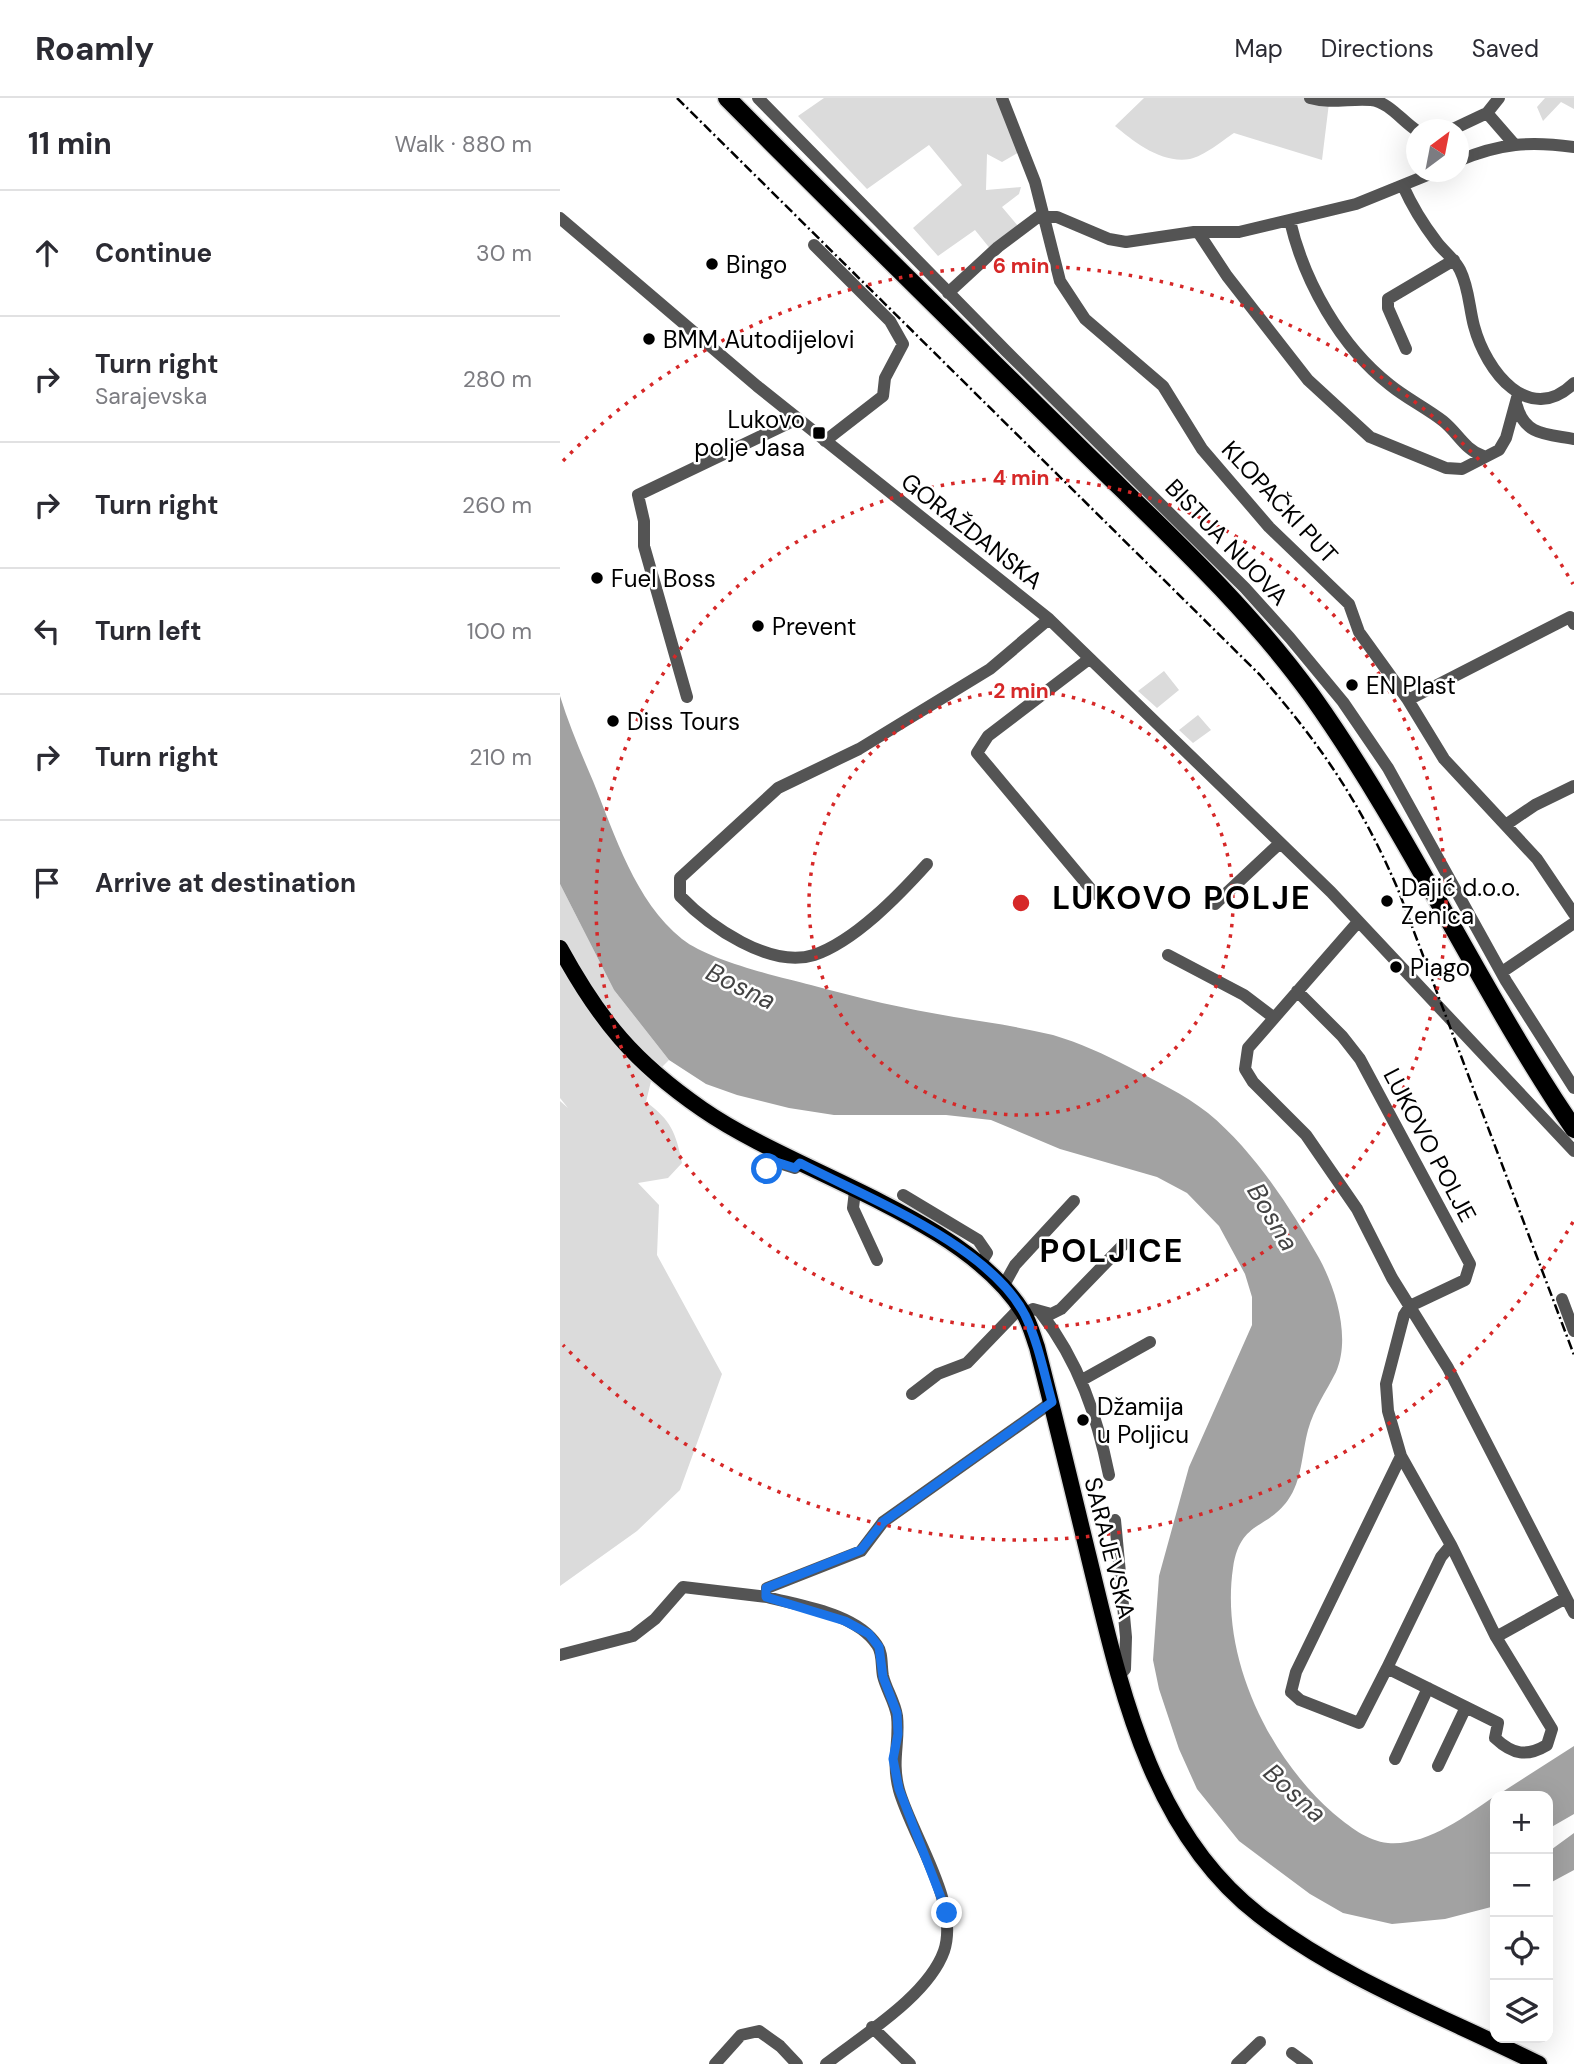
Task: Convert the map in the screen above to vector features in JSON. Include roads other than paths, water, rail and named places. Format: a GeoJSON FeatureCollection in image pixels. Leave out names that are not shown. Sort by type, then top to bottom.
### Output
{"type":"FeatureCollection","features":[{"type":"Feature","properties":{"kind":"highway"},"geometry":{"type":"LineString","coordinates":[[727,98],[903,276],[1171,536],[1279,655],[1311,696],[1366,779],[1500,1013],[1574,1129]]}},
{"type":"Feature","properties":{"kind":"main road","name":"SARAJEVSKA"},"geometry":{"type":"LineString","coordinates":[[560,948],[601,1017],[626,1048],[705,1111],[930,1230],[980,1264],[1022,1311],[1037,1347],[1052,1402],[1119,1676],[1153,1777],[1169,1808],[1197,1850],[1256,1913],[1300,1944],[1357,1977],[1539,2064]]}},
{"type":"Feature","properties":{"kind":"street","name":"BISTUA NUOVA"},"geometry":{"type":"LineString","coordinates":[[758,98],[948,293],[1245,588],[1343,702],[1388,768],[1502,972],[1574,1088]]}},
{"type":"Feature","properties":{"kind":"street","name":"KLOPAČKI PUT"},"geometry":{"type":"LineString","coordinates":[[1002,98],[1035,182],[1060,281],[1085,319],[1163,386],[1202,449],[1269,527],[1349,604],[1359,632],[1408,700],[1444,759],[1537,859],[1574,914]]}},
{"type":"Feature","properties":{"kind":"street"},"geometry":{"type":"LineString","coordinates":[[1310,98],[1342,102],[1385,101],[1406,121]]}},
{"type":"Feature","properties":{"kind":"street"},"geometry":{"type":"LineString","coordinates":[[1469,122],[1487,113],[1499,98]]}},
{"type":"Feature","properties":{"kind":"street"},"geometry":{"type":"LineString","coordinates":[[1487,113],[1514,144]]}},
{"type":"Feature","properties":{"kind":"street"},"geometry":{"type":"LineString","coordinates":[[1469,158],[1534,141],[1574,147]]}},
{"type":"Feature","properties":{"kind":"street"},"geometry":{"type":"LineString","coordinates":[[948,293],[1024,226],[1044,216],[1057,217],[1109,239],[1126,242],[1198,232],[1239,232],[1356,204],[1412,182]]}},
{"type":"Feature","properties":{"kind":"street"},"geometry":{"type":"LineString","coordinates":[[1403,186],[1419,218],[1454,260],[1466,284],[1482,346],[1517,400],[1525,426],[1538,433],[1574,439]]}},
{"type":"Feature","properties":{"kind":"street","name":"GORAŽDANSKA"},"geometry":{"type":"LineString","coordinates":[[560,218],[797,419],[1049,620],[1359,922],[1574,1151]]}},
{"type":"Feature","properties":{"kind":"street"},"geometry":{"type":"LineString","coordinates":[[1290,221],[1308,275],[1324,306],[1357,353],[1389,384],[1447,424],[1466,446],[1483,456]]}},
{"type":"Feature","properties":{"kind":"street"},"geometry":{"type":"LineString","coordinates":[[1198,232],[1227,276],[1308,380],[1357,428],[1394,449],[1446,468],[1462,469],[1499,450],[1517,400]]}},
{"type":"Feature","properties":{"kind":"street"},"geometry":{"type":"LineString","coordinates":[[814,245],[890,321],[903,344],[885,378],[883,396],[825,441]]}},
{"type":"Feature","properties":{"kind":"street"},"geometry":{"type":"LineString","coordinates":[[1406,349],[1388,308],[1388,299],[1454,260]]}},
{"type":"Feature","properties":{"kind":"street"},"geometry":{"type":"LineString","coordinates":[[1517,400],[1545,401],[1564,393],[1574,383]]}},
{"type":"Feature","properties":{"kind":"street"},"geometry":{"type":"LineString","coordinates":[[687,697],[644,546],[644,521],[638,495],[797,419]]}},
{"type":"Feature","properties":{"kind":"street"},"geometry":{"type":"LineString","coordinates":[[1408,700],[1570,617],[1574,624]]}},
{"type":"Feature","properties":{"kind":"street"},"geometry":{"type":"LineString","coordinates":[[927,864],[894,900],[835,944],[812,955],[782,957],[741,941],[697,914],[680,896],[680,878],[778,788],[859,748],[990,669],[1049,620]]}},
{"type":"Feature","properties":{"kind":"street"},"geometry":{"type":"LineString","coordinates":[[1089,659],[988,736],[977,753],[1095,894]]}},
{"type":"Feature","properties":{"kind":"street"},"geometry":{"type":"LineString","coordinates":[[1507,824],[1535,804],[1574,786]]}},
{"type":"Feature","properties":{"kind":"street"},"geometry":{"type":"LineString","coordinates":[[1215,904],[1280,843]]}},
{"type":"Feature","properties":{"kind":"street"},"geometry":{"type":"LineString","coordinates":[[1359,922],[1248,1048],[1245,1069],[1253,1082],[1306,1135],[1375,1240],[1410,1306],[1448,1368],[1574,1613]]}},
{"type":"Feature","properties":{"kind":"street"},"geometry":{"type":"LineString","coordinates":[[1502,972],[1574,923]]}},
{"type":"Feature","properties":{"kind":"street"},"geometry":{"type":"LineString","coordinates":[[1168,955],[1244,995],[1273,1017]]}},
{"type":"Feature","properties":{"kind":"street","name":"LUKOVO POLJE"},"geometry":{"type":"LineString","coordinates":[[1297,991],[1342,1036],[1360,1059],[1470,1264],[1465,1280],[1410,1306]]}},
{"type":"Feature","properties":{"kind":"street"},"geometry":{"type":"LineString","coordinates":[[767,1169],[773,1161],[795,1168],[800,1163]]}},
{"type":"Feature","properties":{"kind":"street"},"geometry":{"type":"LineString","coordinates":[[855,1191],[853,1208],[877,1260]]}},
{"type":"Feature","properties":{"kind":"street"},"geometry":{"type":"LineString","coordinates":[[903,1195],[978,1240],[987,1253],[980,1264]]}},
{"type":"Feature","properties":{"kind":"street"},"geometry":{"type":"LineString","coordinates":[[1003,1287],[1015,1265],[1074,1201]]}},
{"type":"Feature","properties":{"kind":"street"},"geometry":{"type":"LineString","coordinates":[[912,1394],[938,1374],[967,1363],[1022,1311],[1033,1309],[1051,1314],[1061,1310],[1124,1244]]}},
{"type":"Feature","properties":{"kind":"street"},"geometry":{"type":"LineString","coordinates":[[1562,1299],[1574,1331]]}},
{"type":"Feature","properties":{"kind":"street"},"geometry":{"type":"LineString","coordinates":[[1387,1668],[1498,1723],[1495,1738],[1504,1747],[1521,1754],[1547,1745],[1552,1737],[1552,1729],[1496,1637],[1451,1545],[1401,1456],[1388,1412],[1386,1384],[1404,1315],[1410,1306]]}},
{"type":"Feature","properties":{"kind":"street"},"geometry":{"type":"LineString","coordinates":[[1041,1313],[1082,1380],[1098,1424],[1110,1475]]}},
{"type":"Feature","properties":{"kind":"street"},"geometry":{"type":"LineString","coordinates":[[1082,1380],[1150,1342]]}},
{"type":"Feature","properties":{"kind":"street"},"geometry":{"type":"LineString","coordinates":[[766,1597],[766,1588],[770,1584],[861,1550],[883,1522],[1052,1402]]}},
{"type":"Feature","properties":{"kind":"street"},"geometry":{"type":"LineString","coordinates":[[1401,1456],[1296,1672],[1291,1692],[1300,1700],[1359,1723],[1441,1557],[1451,1545]]}},
{"type":"Feature","properties":{"kind":"street"},"geometry":{"type":"LineString","coordinates":[[1115,1520],[1126,1637],[1125,1669],[1119,1676]]}},
{"type":"Feature","properties":{"kind":"street"},"geometry":{"type":"LineString","coordinates":[[560,1655],[633,1636],[655,1619],[683,1587],[766,1597],[845,1621],[869,1634],[879,1647],[883,1677],[897,1713],[898,1734],[893,1759],[899,1789],[947,1913],[945,1948],[930,1978],[826,2064]]}},
{"type":"Feature","properties":{"kind":"street"},"geometry":{"type":"LineString","coordinates":[[1496,1637],[1566,1598]]}},
{"type":"Feature","properties":{"kind":"street"},"geometry":{"type":"LineString","coordinates":[[1395,1759],[1428,1688]]}},
{"type":"Feature","properties":{"kind":"street"},"geometry":{"type":"LineString","coordinates":[[1438,1766],[1466,1707]]}},
{"type":"Feature","properties":{"kind":"street"},"geometry":{"type":"LineString","coordinates":[[872,2027],[910,2064]]}},
{"type":"Feature","properties":{"kind":"street"},"geometry":{"type":"LineString","coordinates":[[715,2064],[741,2035],[759,2031],[780,2046],[797,2064]]}},
{"type":"Feature","properties":{"kind":"street"},"geometry":{"type":"LineString","coordinates":[[1237,2064],[1260,2042]]}},
{"type":"Feature","properties":{"kind":"street"},"geometry":{"type":"LineString","coordinates":[[1292,2053],[1307,2064]]}},
{"type":"Feature","properties":{"kind":"water","name":"Bosna"},"geometry":{"type":"Polygon","coordinates":[[[560,696],[618,845],[639,887],[666,924],[694,947],[744,967],[846,994],[900,1007],[1041,1032],[1082,1045],[1180,1094],[1208,1113],[1241,1145],[1270,1181],[1319,1258],[1336,1299],[1342,1329],[1340,1359],[1311,1422],[1293,1492],[1280,1510],[1248,1533],[1237,1553],[1233,1568],[1231,1601],[1234,1635],[1242,1669],[1269,1734],[1288,1763],[1333,1813],[1366,1836],[1388,1843],[1417,1840],[1444,1828],[1490,1800],[1490,1907],[1445,1919],[1392,1924],[1343,1913],[1310,1894],[1239,1841],[1197,1789],[1179,1749],[1159,1689],[1153,1660],[1159,1576],[1189,1467],[1252,1325],[1252,1297],[1245,1274],[1219,1226],[1187,1193],[1157,1177],[1060,1149],[991,1120],[946,1115],[834,1115],[789,1108],[706,1084],[669,1060],[614,990],[560,884],[560,696]]]}},
{"type":"Feature","properties":{"kind":"water"},"geometry":{"type":"Polygon","coordinates":[[[1574,1746],[1574,1814],[1553,1826],[1553,1791],[1504,1791],[1574,1746]]]}},
{"type":"Feature","properties":{"kind":"water"},"geometry":{"type":"Polygon","coordinates":[[[1574,1833],[1574,1870],[1553,1881],[1553,1854],[1553,1848],[1574,1833]]]}},
{"type":"Feature","properties":{"kind":"railway"},"geometry":{"type":"LineString","coordinates":[[677,98],[1260,675],[1321,752],[1355,804],[1399,892],[1574,1355]]}},
{"type":"Feature","properties":{"kind":"place","name":"Bingo"},"geometry":{"type":"Point","coordinates":[712,264]}},
{"type":"Feature","properties":{"kind":"place","name":"BMM Autodijelovi"},"geometry":{"type":"Point","coordinates":[649,339]}},
{"type":"Feature","properties":{"kind":"place","name":"Lukovo polje Jasa"},"geometry":{"type":"Point","coordinates":[819,433]}},
{"type":"Feature","properties":{"kind":"place","name":"Fuel Boss"},"geometry":{"type":"Point","coordinates":[597,578]}},
{"type":"Feature","properties":{"kind":"place","name":"Prevent"},"geometry":{"type":"Point","coordinates":[758,626]}},
{"type":"Feature","properties":{"kind":"place","name":"EN Plast"},"geometry":{"type":"Point","coordinates":[1352,685]}},
{"type":"Feature","properties":{"kind":"place","name":"Diss Tours"},"geometry":{"type":"Point","coordinates":[613,721]}},
{"type":"Feature","properties":{"kind":"place","name":"Dajić d.o.o. Zenica"},"geometry":{"type":"Point","coordinates":[1387,901]}},
{"type":"Feature","properties":{"kind":"place","name":"Piago"},"geometry":{"type":"Point","coordinates":[1396,967]}},
{"type":"Feature","properties":{"kind":"place","name":"Džamija u Poljicu"},"geometry":{"type":"Point","coordinates":[1083,1420]}},
{"type":"Feature","properties":{"kind":"district","name":"LUKOVO POLJE"},"geometry":{"type":"Point","coordinates":[1182,898]}},
{"type":"Feature","properties":{"kind":"district","name":"POLJICE"},"geometry":{"type":"Point","coordinates":[1112,1251]}}]}
